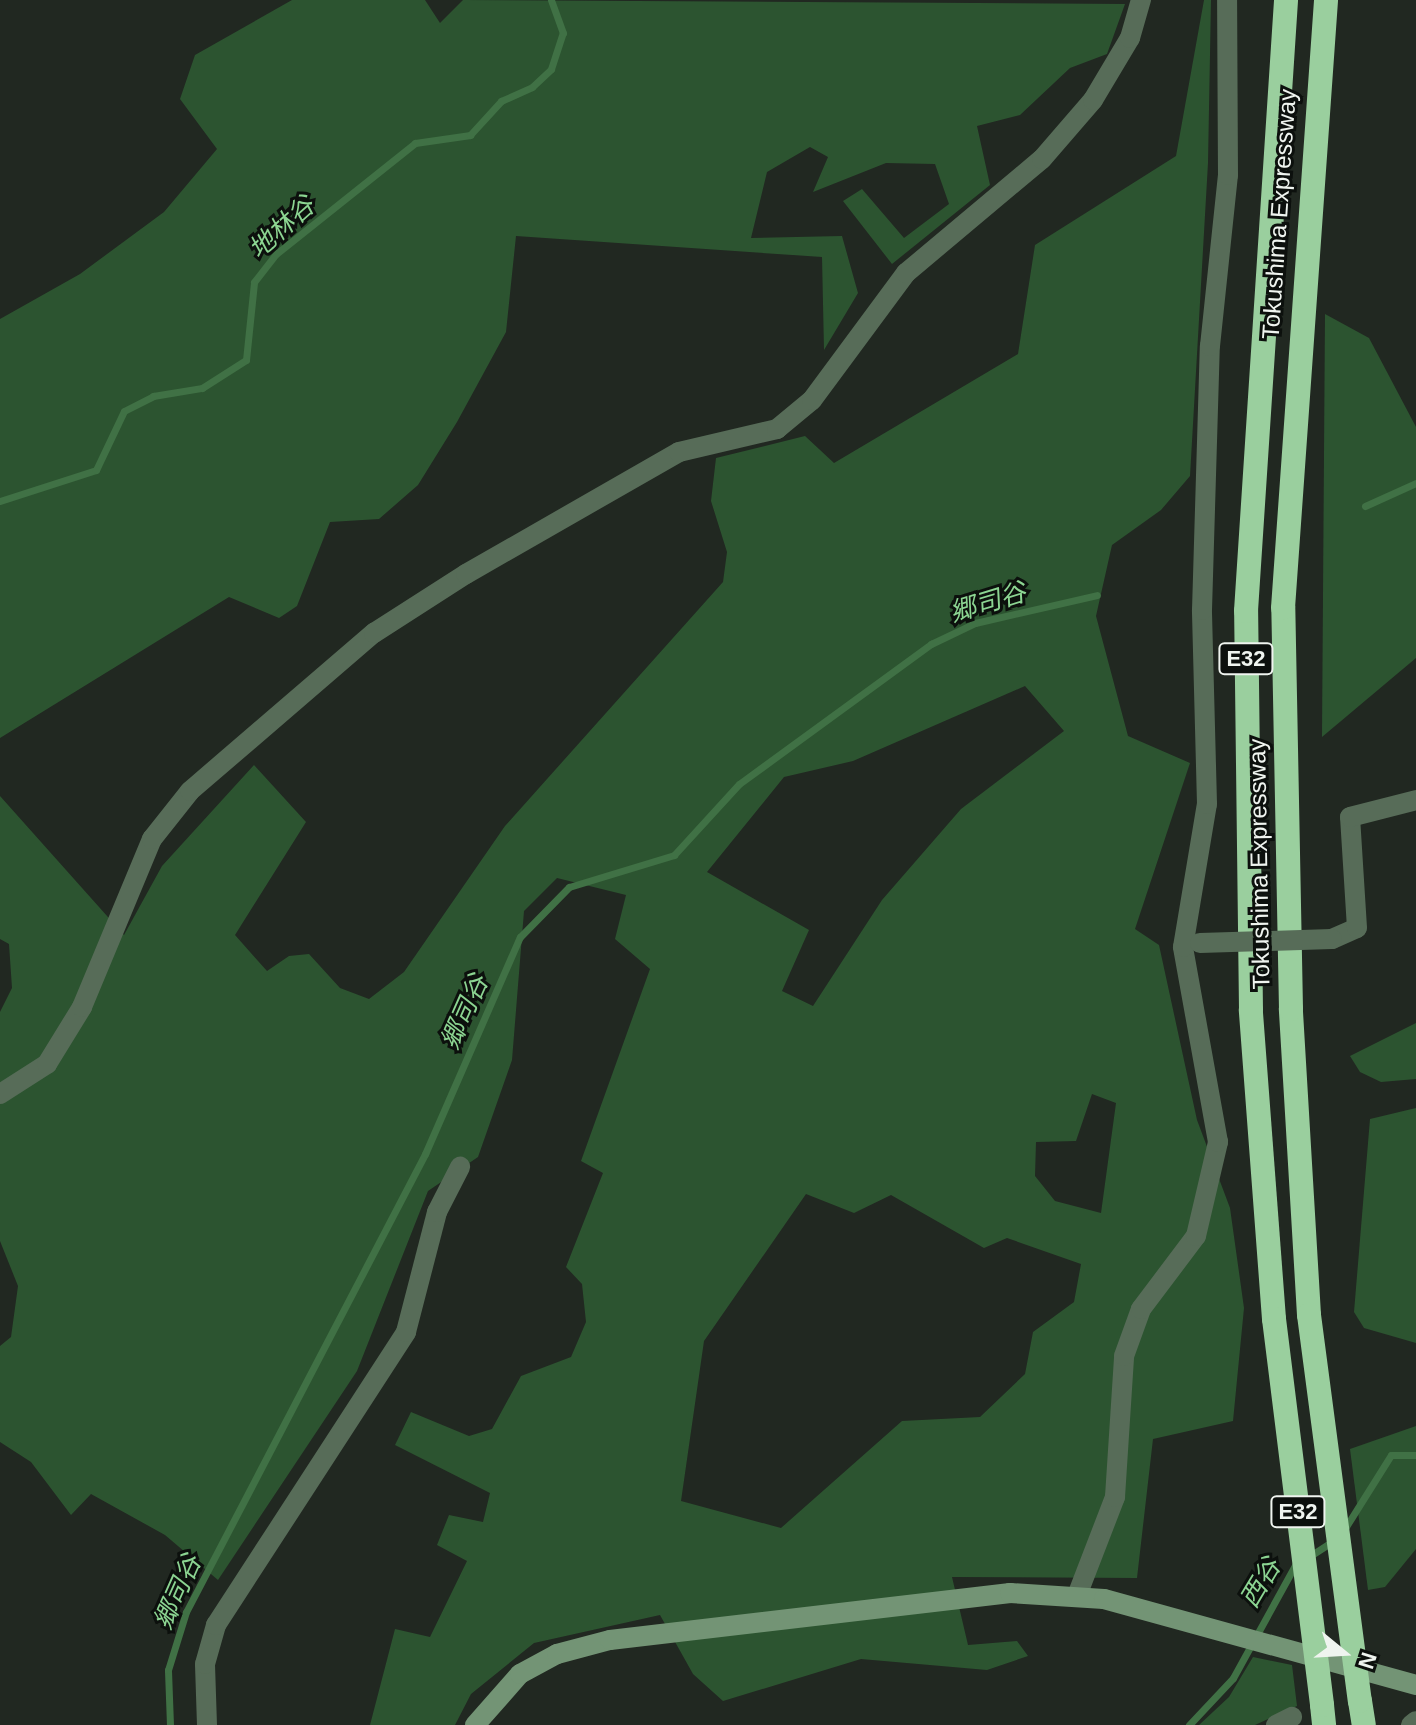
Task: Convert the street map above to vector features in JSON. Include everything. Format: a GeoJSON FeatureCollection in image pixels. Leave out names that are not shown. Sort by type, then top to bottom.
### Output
{"type":"FeatureCollection","features":[{"type":"Feature","properties":{"kind":"highway","name":"Tokushima Expressway"},"geometry":{"type":"LineString","coordinates":[[1286,0],[1246,611],[1251,1010],[1274,1319],[1323,1715]]}},
{"type":"Feature","properties":{"kind":"highway","name":"Tokushima Expressway"},"geometry":{"type":"LineString","coordinates":[[1326,0],[1283,608],[1291,1009],[1309,1315],[1364,1725]]}},
{"type":"Feature","properties":{"kind":"street"},"geometry":{"type":"LineString","coordinates":[[0,1094],[47,1064],[82,1007],[152,839],[190,791],[312,682],[466,574],[679,452],[777,429],[812,400],[906,273],[1042,159],[1093,100],[1130,38],[1141,0]]}},
{"type":"Feature","properties":{"kind":"street"},"geometry":{"type":"LineString","coordinates":[[1078,1593],[1115,1497],[1124,1356],[1141,1309],[1196,1236],[1214,1184],[1218,1142],[1192,945],[1207,804],[1202,610],[1210,346],[1228,175],[1227,0]]}},
{"type":"Feature","properties":{"kind":"street"},"geometry":{"type":"LineString","coordinates":[[1192,945],[1332,939],[1357,928],[1350,817],[1416,800]]}},
{"type":"Feature","properties":{"kind":"street"},"geometry":{"type":"LineString","coordinates":[[207,1725],[205,1664],[216,1625],[406,1332],[437,1212],[460,1167]]}},
{"type":"Feature","properties":{"kind":"street"},"geometry":{"type":"LineString","coordinates":[[475,1725],[520,1674],[557,1654],[610,1640],[1010,1593],[1078,1593],[1331,1659],[1416,1685]]}},
{"type":"Feature","properties":{"kind":"green space"},"geometry":{"type":"Polygon","coordinates":[[[292,0],[425,0],[440,23],[463,0],[1125,4],[1107,54],[1070,68],[1020,115],[977,126],[990,185],[892,264],[843,201],[862,189],[904,238],[949,204],[935,164],[886,163],[813,192],[828,157],[810,147],[767,172],[751,238],[842,236],[858,293],[824,350],[822,257],[516,236],[506,332],[457,422],[418,485],[379,519],[330,522],[297,606],[279,618],[229,597],[0,738],[0,319],[80,274],[164,212],[217,149],[180,99],[195,55],[292,0]]]}},
{"type":"Feature","properties":{"kind":"green space"},"geometry":{"type":"Polygon","coordinates":[[[1204,0],[1211,0],[1208,163],[1190,476],[1161,510],[1112,545],[1096,616],[1128,736],[1190,763],[1135,929],[1159,945],[1197,1120],[1230,1208],[1244,1308],[1233,1421],[1153,1439],[1137,1578],[952,1577],[968,1645],[1017,1641],[1028,1656],[987,1670],[861,1659],[723,1701],[693,1674],[660,1615],[534,1643],[471,1694],[455,1725],[370,1725],[395,1629],[430,1637],[467,1561],[437,1545],[449,1515],[483,1522],[490,1493],[395,1445],[411,1412],[469,1436],[492,1429],[521,1376],[571,1357],[586,1322],[582,1284],[566,1267],[603,1173],[581,1161],[650,969],[615,939],[626,895],[557,878],[524,911],[512,1060],[478,1157],[428,1191],[357,1371],[218,1580],[165,1535],[91,1494],[71,1515],[31,1462],[0,1442],[0,1346],[11,1337],[18,1286],[0,1241],[0,1012],[12,988],[9,944],[0,939],[0,796],[124,935],[162,866],[254,765],[306,822],[235,935],[267,971],[289,956],[309,954],[340,988],[369,999],[404,972],[505,826],[723,582],[727,552],[711,501],[716,458],[805,436],[834,463],[1018,354],[1035,245],[1176,156],[1204,0]],[[1025,686],[853,761],[784,777],[707,872],[809,930],[782,991],[813,1006],[882,900],[961,809],[1064,731],[1025,686]],[[1092,1094],[1076,1141],[1036,1142],[1035,1176],[1055,1201],[1101,1213],[1116,1103],[1092,1094]],[[806,1194],[704,1341],[681,1501],[781,1528],[902,1421],[980,1417],[1025,1374],[1033,1332],[1074,1302],[1081,1264],[1007,1238],[984,1248],[891,1195],[854,1213],[806,1194]]]}},
{"type":"Feature","properties":{"kind":"green space"},"geometry":{"type":"Polygon","coordinates":[[[1325,314],[1369,338],[1416,427],[1416,658],[1322,737],[1325,314]]]}},
{"type":"Feature","properties":{"kind":"green space"},"geometry":{"type":"Polygon","coordinates":[[[1416,1023],[1416,1079],[1381,1082],[1360,1072],[1350,1056],[1416,1023]]]}},
{"type":"Feature","properties":{"kind":"green space"},"geometry":{"type":"Polygon","coordinates":[[[1416,1108],[1416,1343],[1364,1328],[1354,1312],[1370,1119],[1416,1108]]]}},
{"type":"Feature","properties":{"kind":"green space"},"geometry":{"type":"Polygon","coordinates":[[[1416,1426],[1416,1549],[1385,1587],[1368,1590],[1350,1449],[1416,1426]]]}},
{"type":"Feature","properties":{"kind":"green space"},"geometry":{"type":"Polygon","coordinates":[[[1253,1657],[1292,1665],[1297,1706],[1255,1725],[1199,1725],[1229,1697],[1253,1657]]]}},
{"type":"Feature","properties":{"kind":"waterway","name":"地林谷"},"geometry":{"type":"LineString","coordinates":[[0,501],[96,470],[124,411],[153,396],[202,388],[246,360],[254,282],[276,254],[415,143],[470,135],[501,101],[532,87],[551,69],[563,33],[551,0]]}},
{"type":"Feature","properties":{"kind":"waterway","name":"郷司谷"},"geometry":{"type":"LineString","coordinates":[[1365,506],[1416,483]]}},
{"type":"Feature","properties":{"kind":"waterway","name":"郷司谷"},"geometry":{"type":"LineString","coordinates":[[170,1725],[168,1670],[186,1612],[425,1154],[520,937],[569,887],[674,855],[739,784],[931,644],[975,623],[1097,595]]}},
{"type":"Feature","properties":{"kind":"waterway","name":"西谷"},"geometry":{"type":"LineString","coordinates":[[1342,1533],[1391,1455],[1416,1455]]}},
{"type":"Feature","properties":{"kind":"waterway","name":"西谷"},"geometry":{"type":"LineString","coordinates":[[1310,1556],[1333,1541]]}},
{"type":"Feature","properties":{"kind":"waterway","name":"西谷"},"geometry":{"type":"LineString","coordinates":[[1189,1725],[1233,1678],[1298,1560]]}}]}
